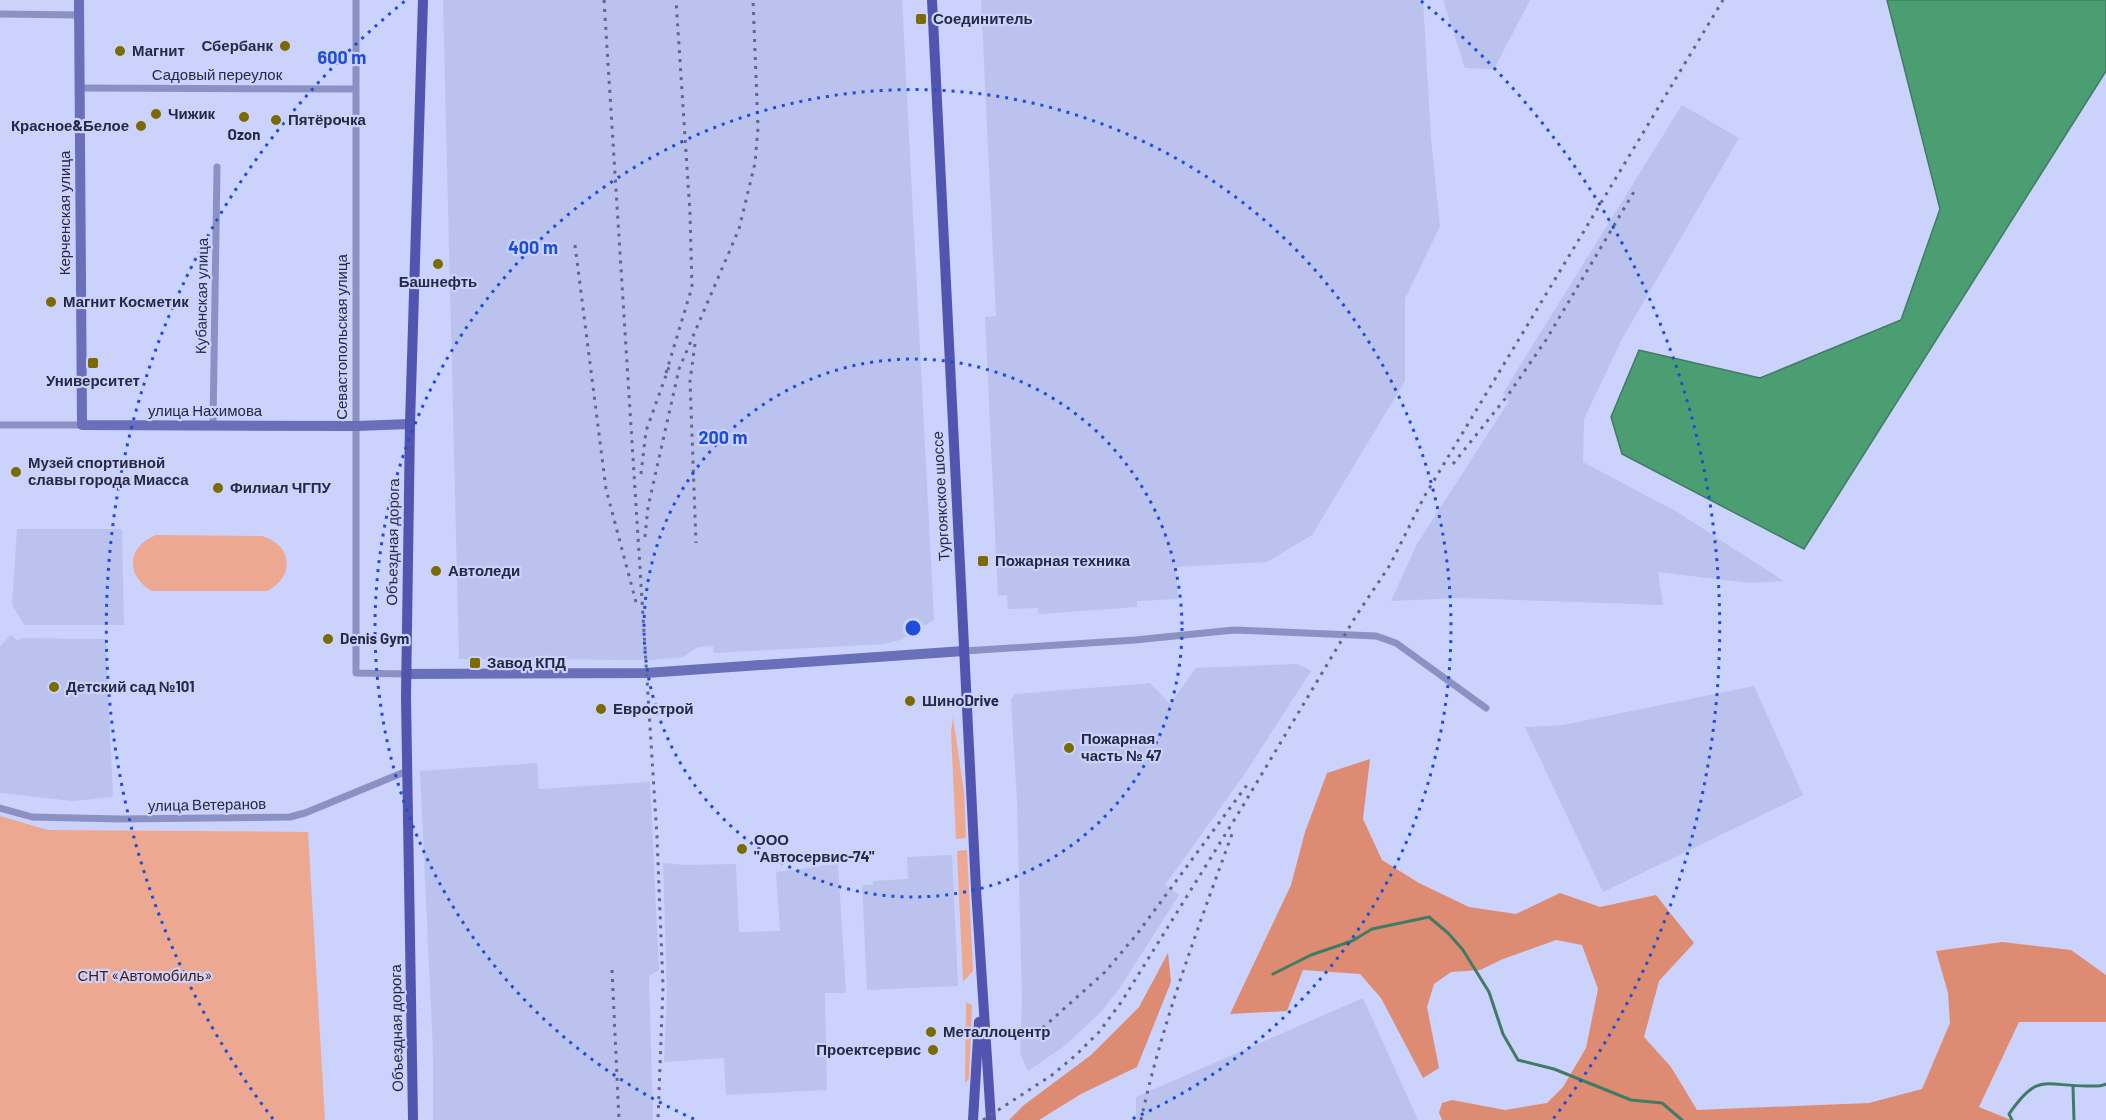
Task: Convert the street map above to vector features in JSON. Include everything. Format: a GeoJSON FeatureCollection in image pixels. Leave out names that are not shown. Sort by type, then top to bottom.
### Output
{"type":"FeatureCollection","features":[{"type":"Feature","properties":{"kind":"main road","name":"Объездная дорога"},"geometry":{"type":"LineString","coordinates":[[413,1120],[406,674],[410,424],[423,0]]}},
{"type":"Feature","properties":{"kind":"main road","name":"Тургоякское шоссе"},"geometry":{"type":"LineString","coordinates":[[932,0],[964,651],[991,1120]]}},
{"type":"Feature","properties":{"kind":"main road","name":"Тургоякское шоссе"},"geometry":{"type":"LineString","coordinates":[[973,1120],[982,991]]}},
{"type":"Feature","properties":{"kind":"street","name":"Керченская улица"},"geometry":{"type":"LineString","coordinates":[[79,0],[82,425]]}},
{"type":"Feature","properties":{"kind":"street","name":"Севастопольская улица"},"geometry":{"type":"LineString","coordinates":[[356,0],[356,674],[406,674]]}},
{"type":"Feature","properties":{"kind":"street"},"geometry":{"type":"LineString","coordinates":[[0,14],[79,15]]}},
{"type":"Feature","properties":{"kind":"street","name":"Садовый переулок"},"geometry":{"type":"LineString","coordinates":[[79,88],[355,89]]}},
{"type":"Feature","properties":{"kind":"street","name":"Кубанская улица"},"geometry":{"type":"LineString","coordinates":[[213,426],[217,167]]}},
{"type":"Feature","properties":{"kind":"street","name":"улица Нахимова"},"geometry":{"type":"LineString","coordinates":[[0,425],[356,426],[410,424]]}},
{"type":"Feature","properties":{"kind":"street"},"geometry":{"type":"LineString","coordinates":[[406,674],[646,672],[1136,640],[1234,630],[1376,636],[1396,644],[1486,708]]}},
{"type":"Feature","properties":{"kind":"street","name":"улица Ветеранов"},"geometry":{"type":"LineString","coordinates":[[0,808],[32,817],[120,819],[290,817],[407,771]]}},
{"type":"Feature","properties":{"kind":"shaded area"},"geometry":{"type":"Polygon","coordinates":[[[443,0],[902,0],[934,620],[900,640],[884,644],[714,653],[713,646],[698,647],[683,657],[651,660],[459,659],[443,0]]]}},
{"type":"Feature","properties":{"kind":"shaded area"},"geometry":{"type":"Polygon","coordinates":[[[981,0],[1423,0],[1431,139],[1440,226],[1405,299],[1405,381],[1312,535],[1267,562],[1176,567],[1178,599],[1137,601],[1137,607],[1039,614],[1038,608],[1008,609],[1007,595],[998,596],[985,317],[996,316],[981,0]]]}},
{"type":"Feature","properties":{"kind":"shaded area"},"geometry":{"type":"Polygon","coordinates":[[[1443,0],[1530,0],[1494,69],[1465,68],[1443,0]]]}},
{"type":"Feature","properties":{"kind":"shaded area"},"geometry":{"type":"Polygon","coordinates":[[[1887,0],[2106,0],[2106,71],[1804,549],[1622,454],[1611,417],[1639,350],[1760,378],[1901,320],[1940,209],[1887,0]]]}},
{"type":"Feature","properties":{"kind":"shaded area"},"geometry":{"type":"Polygon","coordinates":[[[1682,105],[1739,138],[1622,339],[1584,419],[1583,462],[1677,512],[1784,581],[1749,583],[1658,572],[1663,605],[1460,598],[1391,601],[1417,544],[1509,401],[1503,393],[1682,105]]]}},
{"type":"Feature","properties":{"kind":"shaded area"},"geometry":{"type":"Polygon","coordinates":[[[17,529],[122,529],[124,625],[24,625],[12,605],[17,529]]]}},
{"type":"Feature","properties":{"kind":"shaded area","name":"Детский сад №101"},"geometry":{"type":"Polygon","coordinates":[[[11,635],[18,641],[21,638],[106,639],[113,797],[73,801],[0,793],[0,646],[11,635]]]}},
{"type":"Feature","properties":{"kind":"shaded area"},"geometry":{"type":"Polygon","coordinates":[[[1298,664],[1311,671],[1246,772],[1165,885],[1179,895],[1119,989],[1100,1013],[1063,1047],[1028,1071],[1020,1053],[1022,1000],[1017,801],[1011,699],[1015,694],[1150,683],[1170,704],[1196,668],[1298,664]]]}},
{"type":"Feature","properties":{"kind":"shaded area"},"geometry":{"type":"Polygon","coordinates":[[[1754,686],[1803,795],[1603,892],[1525,727],[1563,725],[1754,686]]]}},
{"type":"Feature","properties":{"kind":"shaded area"},"geometry":{"type":"Polygon","coordinates":[[[1370,759],[1363,819],[1382,860],[1419,883],[1469,907],[1516,914],[1560,893],[1600,907],[1656,895],[1694,943],[1659,981],[1644,1037],[1671,1067],[1697,1110],[1869,1103],[1922,1089],[1950,1023],[1948,993],[1936,951],[2002,942],[2071,950],[2106,975],[2106,1022],[2019,1022],[1979,1107],[2011,1120],[1442,1120],[1439,1113],[1442,1103],[1452,1100],[1505,1110],[1547,1103],[1563,1087],[1586,1048],[1598,989],[1582,945],[1556,940],[1480,970],[1451,972],[1434,984],[1427,1007],[1439,1068],[1423,1078],[1381,998],[1360,974],[1303,970],[1287,1011],[1230,1014],[1291,885],[1305,832],[1327,773],[1370,759]]]}},
{"type":"Feature","properties":{"kind":"shaded area"},"geometry":{"type":"Polygon","coordinates":[[[537,763],[539,789],[650,782],[659,970],[649,976],[653,1120],[433,1120],[433,1052],[420,771],[537,763]]]}},
{"type":"Feature","properties":{"kind":"shaded area"},"geometry":{"type":"Polygon","coordinates":[[[952,855],[958,986],[867,990],[862,885],[873,885],[873,881],[908,879],[907,857],[952,855]]]}},
{"type":"Feature","properties":{"kind":"shaded area"},"geometry":{"type":"Polygon","coordinates":[[[663,863],[736,864],[739,932],[780,931],[776,872],[838,864],[846,993],[825,993],[827,1090],[726,1095],[724,1058],[664,1062],[667,992],[663,863]]]}},
{"type":"Feature","properties":{"kind":"shaded area"},"geometry":{"type":"Polygon","coordinates":[[[1168,953],[1171,982],[1137,1067],[1081,1094],[1039,1120],[1009,1120],[1024,1105],[1091,1055],[1139,1007],[1168,953]]]}},
{"type":"Feature","properties":{"kind":"shaded area"},"geometry":{"type":"Polygon","coordinates":[[[1363,998],[1418,1120],[1136,1120],[1136,1097],[1363,998]]]}},
{"type":"Feature","properties":{"kind":"green space"},"geometry":{"type":"Polygon","coordinates":[[[156,535],[262,536],[280,546],[287,561],[286,569],[283,577],[267,591],[152,591],[137,577],[133,562],[139,546],[156,535]]]}},
{"type":"Feature","properties":{"kind":"green space"},"geometry":{"type":"Polygon","coordinates":[[[953,717],[964,792],[966,838],[956,839],[951,732],[953,717]]]}},
{"type":"Feature","properties":{"kind":"green space","name":"СНТ «Автомобиль»"},"geometry":{"type":"Polygon","coordinates":[[[0,816],[48,830],[308,832],[325,1120],[0,1120],[0,816]]]}},
{"type":"Feature","properties":{"kind":"green space"},"geometry":{"type":"Polygon","coordinates":[[[967,850],[973,971],[963,982],[957,851],[967,850]]]}},
{"type":"Feature","properties":{"kind":"green space"},"geometry":{"type":"Polygon","coordinates":[[[966,1002],[972,1005],[969,1079],[965,1083],[966,1002]]]}},
{"type":"Feature","properties":{"kind":"waterway"},"geometry":{"type":"LineString","coordinates":[[1273,974],[1311,955],[1352,941],[1372,929],[1429,917],[1463,950],[1489,992],[1503,1034],[1518,1060],[1554,1069],[1631,1100],[1662,1103],[1682,1120]]}},
{"type":"Feature","properties":{"kind":"waterway"},"geometry":{"type":"LineString","coordinates":[[2012,1120],[2009,1114],[2027,1092],[2035,1087],[2043,1084],[2095,1086],[2106,1084]]}},
{"type":"Feature","properties":{"kind":"waterway"},"geometry":{"type":"LineString","coordinates":[[2073,1086],[2074,1120]]}},
{"type":"Feature","properties":{"kind":"railway"},"geometry":{"type":"LineString","coordinates":[[604,0],[657,837],[663,986],[658,1120]]}},
{"type":"Feature","properties":{"kind":"railway"},"geometry":{"type":"LineString","coordinates":[[666,373],[692,287],[690,213],[676,0]]}},
{"type":"Feature","properties":{"kind":"railway"},"geometry":{"type":"LineString","coordinates":[[645,537],[648,507],[679,369],[739,229],[755,163],[758,128],[753,0]]}},
{"type":"Feature","properties":{"kind":"railway"},"geometry":{"type":"LineString","coordinates":[[983,1120],[1052,1075],[1076,1055],[1099,1032],[1122,1001],[1241,809],[1356,616],[1390,565],[1424,497],[1723,0]]}},
{"type":"Feature","properties":{"kind":"railway"},"geometry":{"type":"LineString","coordinates":[[1453,464],[1508,395],[1546,340],[1635,190]]}},
{"type":"Feature","properties":{"kind":"railway"},"geometry":{"type":"LineString","coordinates":[[575,245],[606,489],[637,606]]}},
{"type":"Feature","properties":{"kind":"railway"},"geometry":{"type":"LineString","coordinates":[[695,344],[690,381],[696,543]]}},
{"type":"Feature","properties":{"kind":"railway"},"geometry":{"type":"LineString","coordinates":[[641,474],[646,431],[669,367]]}},
{"type":"Feature","properties":{"kind":"railway"},"geometry":{"type":"LineString","coordinates":[[1036,1034],[1105,972],[1137,934],[1247,785]]}},
{"type":"Feature","properties":{"kind":"railway"},"geometry":{"type":"LineString","coordinates":[[1141,1120],[1170,1012],[1232,834]]}},
{"type":"Feature","properties":{"kind":"railway"},"geometry":{"type":"LineString","coordinates":[[612,970],[619,1120]]}},
{"type":"Feature","properties":{"kind":"place","name":"Соединитель"},"geometry":{"type":"Point","coordinates":[921,19]}},
{"type":"Feature","properties":{"kind":"place","name":"Сбербанк"},"geometry":{"type":"Point","coordinates":[285,46]}},
{"type":"Feature","properties":{"kind":"place","name":"Магнит"},"geometry":{"type":"Point","coordinates":[120,51]}},
{"type":"Feature","properties":{"kind":"place","name":"Чижик"},"geometry":{"type":"Point","coordinates":[156,114]}},
{"type":"Feature","properties":{"kind":"place","name":"Ozon"},"geometry":{"type":"Point","coordinates":[244,117]}},
{"type":"Feature","properties":{"kind":"place","name":"Пятёрочка"},"geometry":{"type":"Point","coordinates":[276,120]}},
{"type":"Feature","properties":{"kind":"place","name":"Красное&Белое"},"geometry":{"type":"Point","coordinates":[141,126]}},
{"type":"Feature","properties":{"kind":"place","name":"Башнефть"},"geometry":{"type":"Point","coordinates":[438,264]}},
{"type":"Feature","properties":{"kind":"place","name":"Магнит Косметик"},"geometry":{"type":"Point","coordinates":[51,302]}},
{"type":"Feature","properties":{"kind":"place","name":"Университет"},"geometry":{"type":"Point","coordinates":[93,363]}},
{"type":"Feature","properties":{"kind":"place","name":"Музей спортивной славы города Миасса"},"geometry":{"type":"Point","coordinates":[16,472]}},
{"type":"Feature","properties":{"kind":"place","name":"Филиал ЧГПУ"},"geometry":{"type":"Point","coordinates":[218,488]}},
{"type":"Feature","properties":{"kind":"place","name":"Пожарная техника"},"geometry":{"type":"Point","coordinates":[983,561]}},
{"type":"Feature","properties":{"kind":"place","name":"Автоледи"},"geometry":{"type":"Point","coordinates":[436,571]}},
{"type":"Feature","properties":{"kind":"place","name":"Denis Gym"},"geometry":{"type":"Point","coordinates":[328,639]}},
{"type":"Feature","properties":{"kind":"place","name":"Завод КПД"},"geometry":{"type":"Point","coordinates":[475,663]}},
{"type":"Feature","properties":{"kind":"place","name":"Детский сад №101"},"geometry":{"type":"Point","coordinates":[54,687]}},
{"type":"Feature","properties":{"kind":"place","name":"ШиноDrive"},"geometry":{"type":"Point","coordinates":[910,701]}},
{"type":"Feature","properties":{"kind":"place","name":"Еврострой"},"geometry":{"type":"Point","coordinates":[601,709]}},
{"type":"Feature","properties":{"kind":"place","name":"Пожарная часть № 47"},"geometry":{"type":"Point","coordinates":[1069,748]}},
{"type":"Feature","properties":{"kind":"place","name":"ООО \"Автосервис-74\""},"geometry":{"type":"Point","coordinates":[742,849]}},
{"type":"Feature","properties":{"kind":"place","name":"Металлоцентр"},"geometry":{"type":"Point","coordinates":[931,1032]}},
{"type":"Feature","properties":{"kind":"place","name":"Проектсервис"},"geometry":{"type":"Point","coordinates":[933,1050]}}]}
